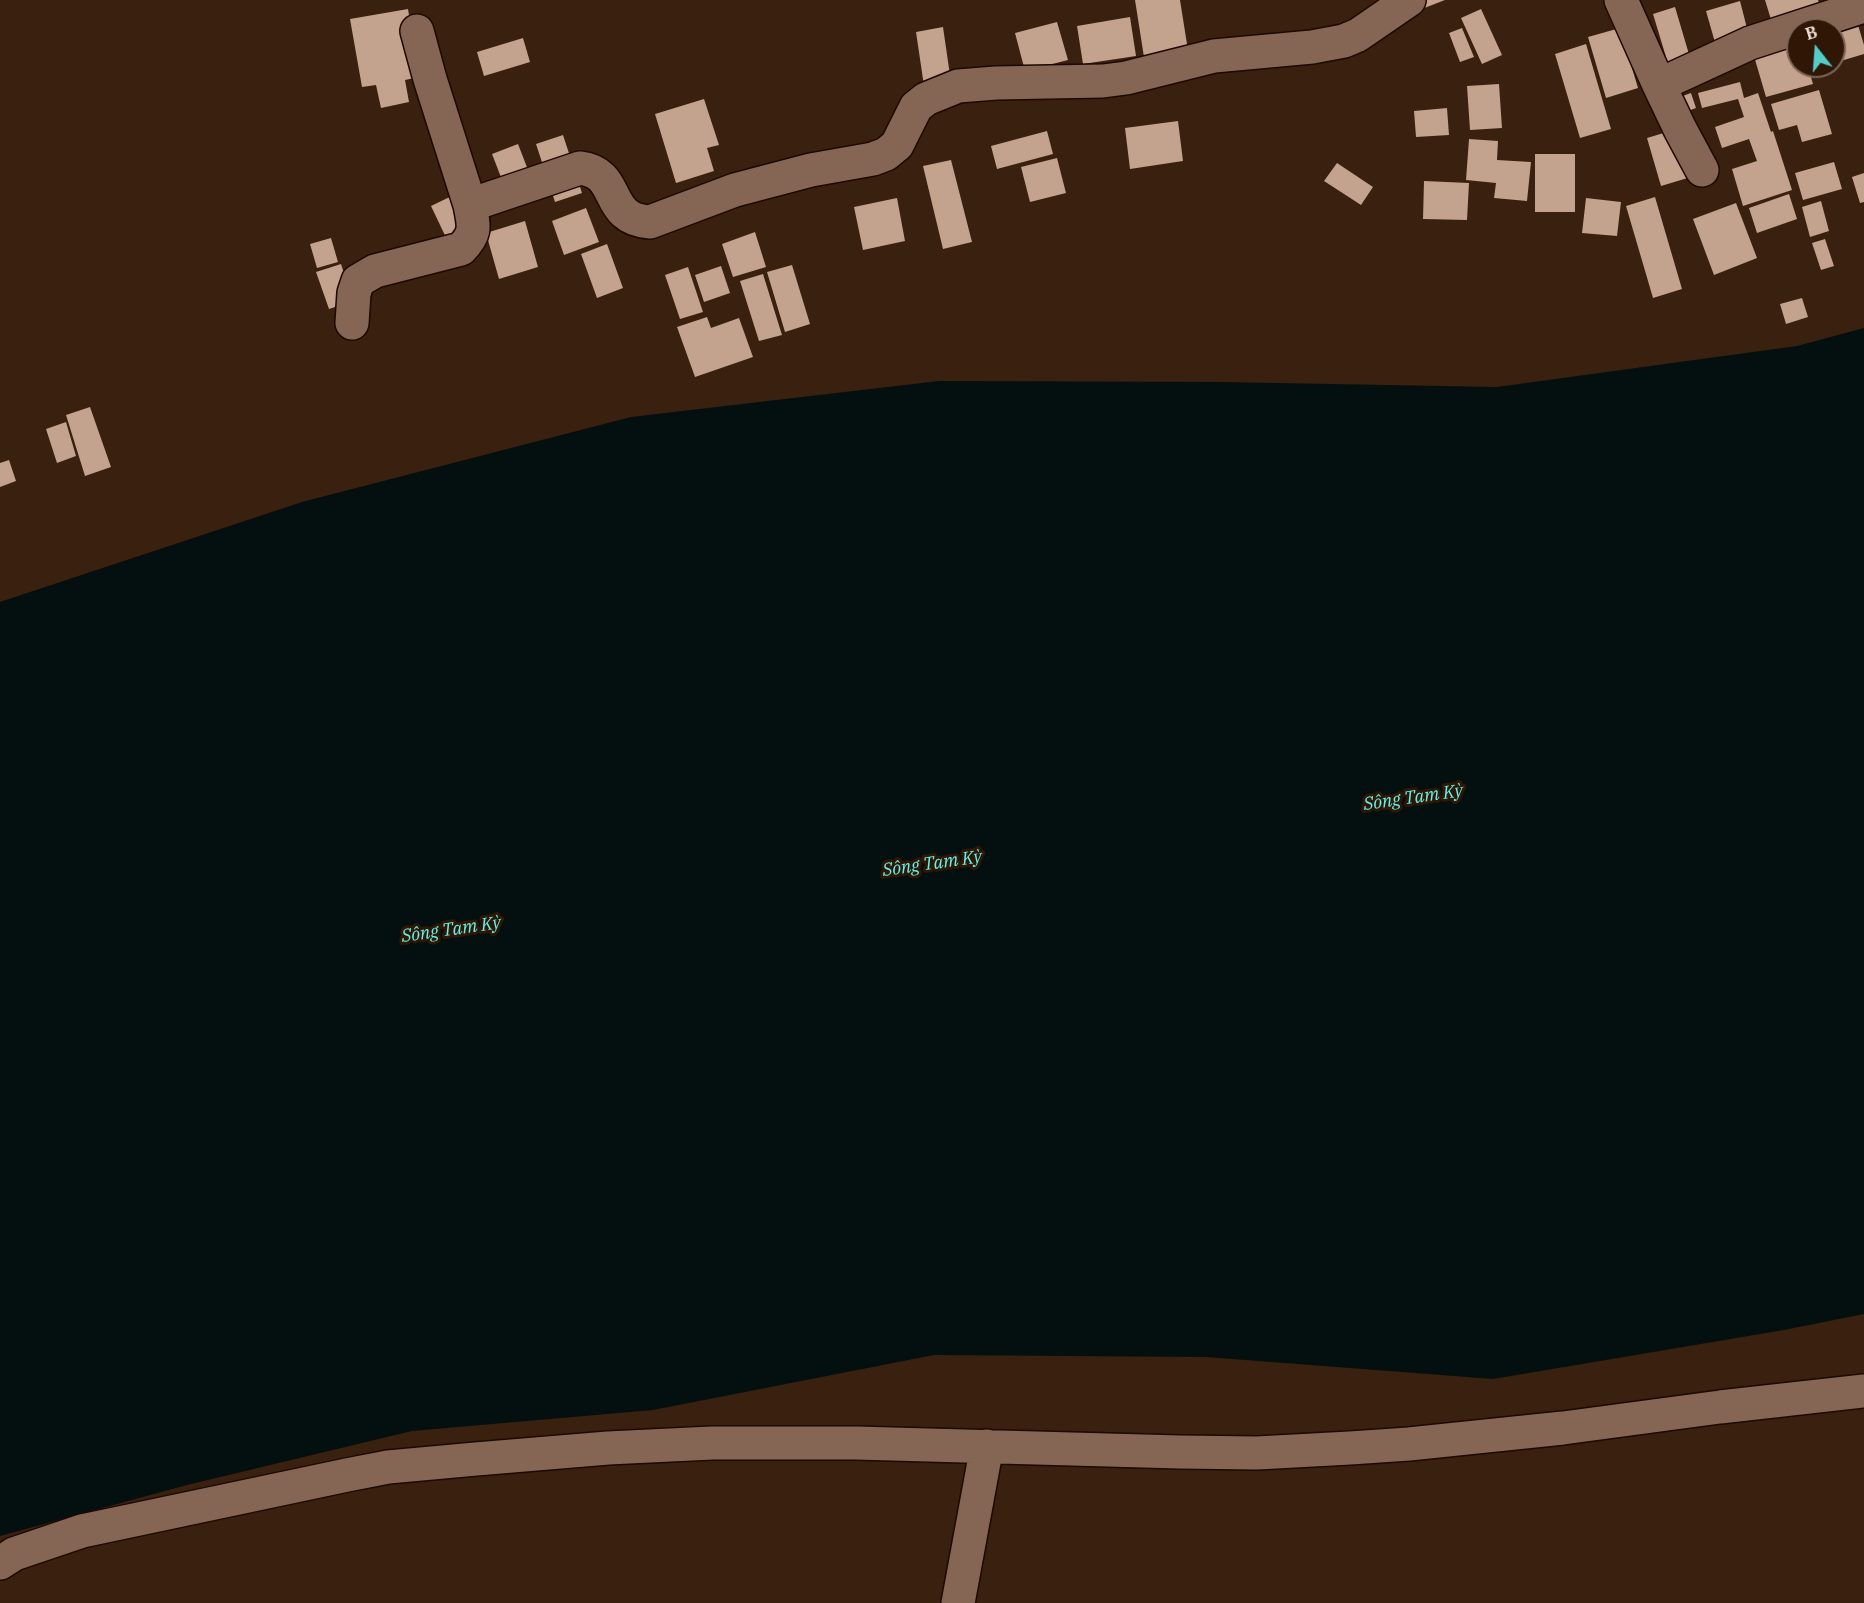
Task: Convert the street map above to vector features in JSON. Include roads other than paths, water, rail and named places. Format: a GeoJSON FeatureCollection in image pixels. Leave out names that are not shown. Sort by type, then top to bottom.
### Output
{"type":"FeatureCollection","features":[{"type":"Feature","properties":{"kind":"street"},"geometry":{"type":"LineString","coordinates":[[470,205],[580,168],[593,169],[600,174],[619,208],[629,217],[638,221],[650,222],[735,190],[811,170],[873,159],[886,154],[897,145],[916,107],[926,99],[958,86],[1103,81],[1126,78],[1214,56],[1344,41],[1358,35],[1409,0]]}},
{"type":"Feature","properties":{"kind":"street"},"geometry":{"type":"LineString","coordinates":[[1621,0],[1659,85],[1702,170]]}},
{"type":"Feature","properties":{"kind":"street"},"geometry":{"type":"LineString","coordinates":[[1659,85],[1750,43],[1864,6]]}},
{"type":"Feature","properties":{"kind":"street"},"geometry":{"type":"LineString","coordinates":[[352,323],[354,294],[358,281],[375,271],[461,249],[472,239],[473,224],[470,205],[417,31]]}},
{"type":"Feature","properties":{"kind":"street"},"geometry":{"type":"LineString","coordinates":[[0,1563],[14,1554],[82,1531],[388,1467],[597,1449],[712,1443],[856,1443],[1257,1453],[1409,1444],[1563,1428],[1864,1391]]}},
{"type":"Feature","properties":{"kind":"street"},"geometry":{"type":"LineString","coordinates":[[958,1603],[987,1446]]}},
{"type":"Feature","properties":{"kind":"water","name":"Sông Tam Kỳ"},"geometry":{"type":"Polygon","coordinates":[[[1864,328],[1864,1314],[1784,1330],[1493,1379],[1206,1357],[934,1355],[653,1410],[412,1431],[187,1485],[0,1536],[0,602],[302,502],[631,417],[939,381],[1221,382],[1497,387],[1797,346],[1864,328]]]}}]}
